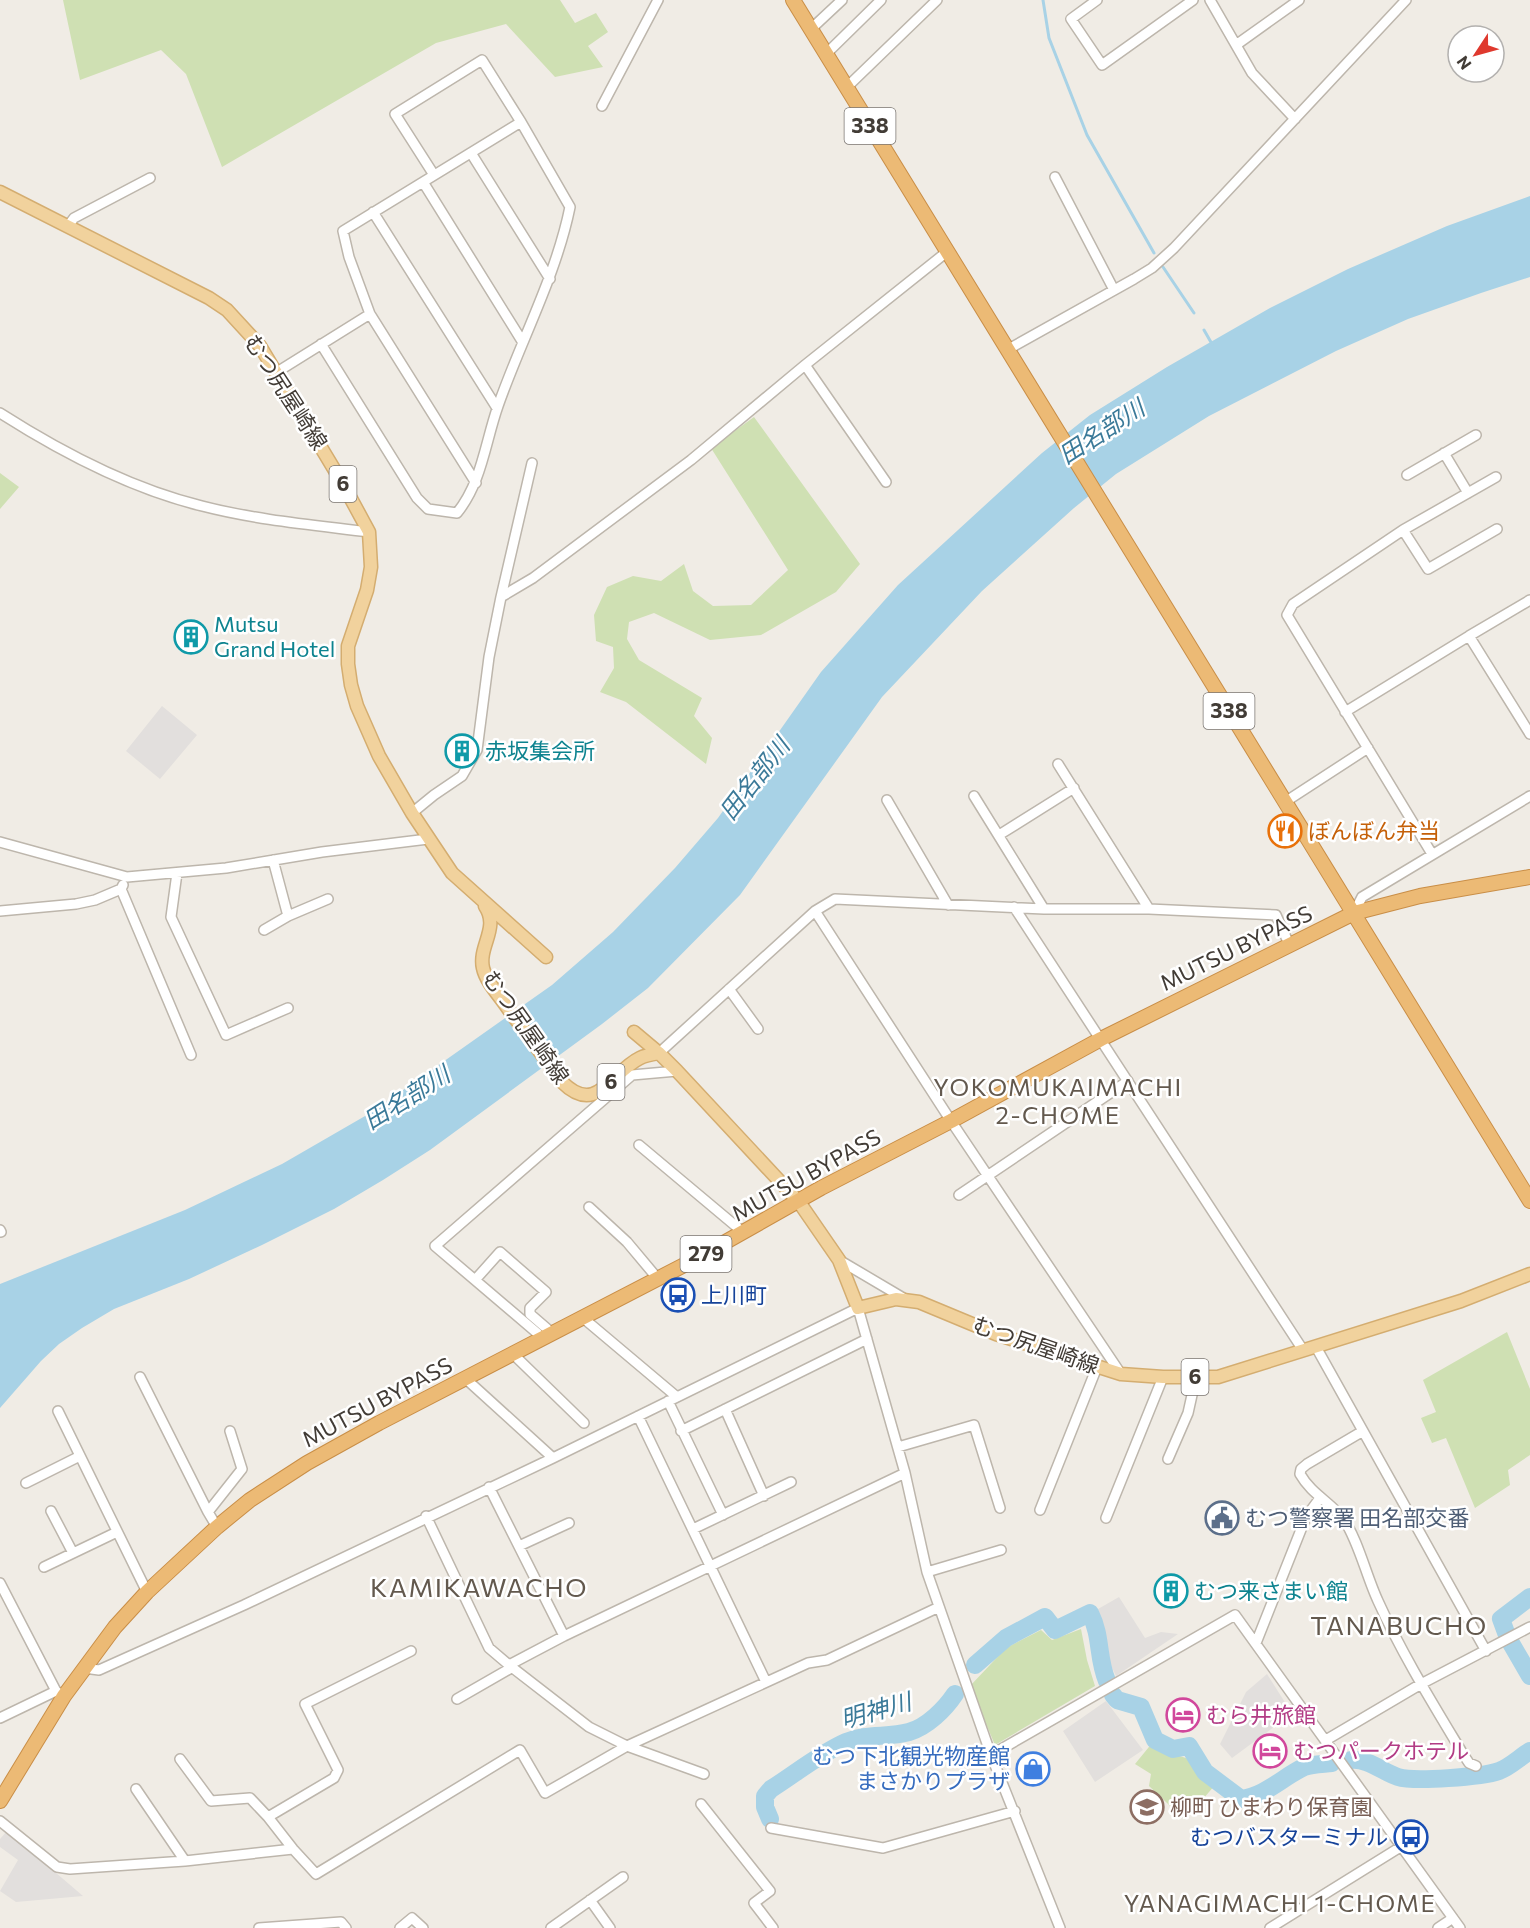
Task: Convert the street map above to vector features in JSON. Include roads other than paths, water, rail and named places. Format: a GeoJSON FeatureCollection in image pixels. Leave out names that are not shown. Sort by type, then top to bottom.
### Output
{"type":"FeatureCollection","features":[{"type":"Feature","properties":{"kind":"highway","name":"338"},"geometry":{"type":"LineString","coordinates":[[794,0],[1530,1201]]}},
{"type":"Feature","properties":{"kind":"highway","name":"MUTSU BYPASS"},"geometry":{"type":"LineString","coordinates":[[0,1801],[60,1693],[84,1668],[115,1627],[147,1592],[217,1527],[250,1500],[307,1463],[658,1279],[821,1188],[1101,1040],[1289,944],[1354,913],[1420,896],[1530,877]]}},
{"type":"Feature","properties":{"kind":"main road","name":"むつ尻屋崎線"},"geometry":{"type":"LineString","coordinates":[[0,192],[209,298],[227,310],[260,346],[344,484],[369,532],[372,552],[369,578],[348,646],[348,664],[357,706],[375,747],[412,813],[452,873],[546,957]]}},
{"type":"Feature","properties":{"kind":"main road","name":"むつ尻屋崎線"},"geometry":{"type":"LineString","coordinates":[[482,901],[491,914],[489,938],[482,957],[483,969],[562,1082],[572,1091],[580,1095],[593,1095],[639,1058],[659,1053]]}},
{"type":"Feature","properties":{"kind":"main road","name":"6"},"geometry":{"type":"LineString","coordinates":[[634,1032],[677,1071],[799,1202],[839,1260],[858,1308]]}},
{"type":"Feature","properties":{"kind":"main road","name":"むつ尻屋崎線"},"geometry":{"type":"LineString","coordinates":[[858,1308],[884,1301],[905,1299],[919,1302],[996,1334],[1121,1374],[1218,1377],[1461,1301],[1530,1275]]}},
{"type":"Feature","properties":{"kind":"street"},"geometry":{"type":"LineString","coordinates":[[602,106],[658,0]]}},
{"type":"Feature","properties":{"kind":"street"},"geometry":{"type":"LineString","coordinates":[[811,29],[842,0]]}},
{"type":"Feature","properties":{"kind":"street"},"geometry":{"type":"LineString","coordinates":[[826,54],[881,0]]}},
{"type":"Feature","properties":{"kind":"street"},"geometry":{"type":"LineString","coordinates":[[846,87],[937,0]]}},
{"type":"Feature","properties":{"kind":"street"},"geometry":{"type":"LineString","coordinates":[[1097,0],[1071,19],[1102,65],[1193,0]]}},
{"type":"Feature","properties":{"kind":"street"},"geometry":{"type":"LineString","coordinates":[[1210,0],[1252,73],[1295,119]]}},
{"type":"Feature","properties":{"kind":"street"},"geometry":{"type":"LineString","coordinates":[[1236,45],[1299,0]]}},
{"type":"Feature","properties":{"kind":"street"},"geometry":{"type":"LineString","coordinates":[[1007,350],[1152,267],[1174,248],[1406,0]]}},
{"type":"Feature","properties":{"kind":"street"},"geometry":{"type":"LineString","coordinates":[[321,344],[417,498],[428,509],[457,513],[476,483],[497,408],[522,341],[550,279],[570,207],[482,60],[395,114],[434,175]]}},
{"type":"Feature","properties":{"kind":"street"},"geometry":{"type":"LineString","coordinates":[[476,483],[370,314],[343,231],[521,122]]}},
{"type":"Feature","properties":{"kind":"street"},"geometry":{"type":"LineString","coordinates":[[471,153],[550,279]]}},
{"type":"Feature","properties":{"kind":"street"},"geometry":{"type":"LineString","coordinates":[[1054,177],[1114,290]]}},
{"type":"Feature","properties":{"kind":"street"},"geometry":{"type":"LineString","coordinates":[[68,226],[74,218],[150,178]]}},
{"type":"Feature","properties":{"kind":"street"},"geometry":{"type":"LineString","coordinates":[[423,182],[522,341]]}},
{"type":"Feature","properties":{"kind":"street"},"geometry":{"type":"LineString","coordinates":[[373,212],[497,408]]}},
{"type":"Feature","properties":{"kind":"street"},"geometry":{"type":"LineString","coordinates":[[501,597],[533,578],[692,460],[805,365],[948,251]]}},
{"type":"Feature","properties":{"kind":"street"},"geometry":{"type":"LineString","coordinates":[[277,372],[370,314]]}},
{"type":"Feature","properties":{"kind":"street"},"geometry":{"type":"LineString","coordinates":[[805,365],[886,482]]}},
{"type":"Feature","properties":{"kind":"street"},"geometry":{"type":"LineString","coordinates":[[0,413],[122,480],[169,497],[202,507],[268,519],[369,532]]}},
{"type":"Feature","properties":{"kind":"street"},"geometry":{"type":"LineString","coordinates":[[1407,475],[1476,435]]}},
{"type":"Feature","properties":{"kind":"street"},"geometry":{"type":"LineString","coordinates":[[1443,453],[1468,493]]}},
{"type":"Feature","properties":{"kind":"street"},"geometry":{"type":"LineString","coordinates":[[412,813],[462,776],[477,750],[489,657],[532,463]]}},
{"type":"Feature","properties":{"kind":"street"},"geometry":{"type":"LineString","coordinates":[[1432,854],[1287,615],[1293,604],[1403,530],[1496,477]]}},
{"type":"Feature","properties":{"kind":"street"},"geometry":{"type":"LineString","coordinates":[[1403,530],[1428,568],[1497,529]]}},
{"type":"Feature","properties":{"kind":"street"},"geometry":{"type":"LineString","coordinates":[[1345,712],[1530,600]]}},
{"type":"Feature","properties":{"kind":"street"},"geometry":{"type":"LineString","coordinates":[[1469,636],[1530,733]]}},
{"type":"Feature","properties":{"kind":"street"},"geometry":{"type":"LineString","coordinates":[[1285,802],[1368,748]]}},
{"type":"Feature","properties":{"kind":"street"},"geometry":{"type":"LineString","coordinates":[[1058,764],[1149,909]]}},
{"type":"Feature","properties":{"kind":"street"},"geometry":{"type":"LineString","coordinates":[[999,835],[1074,788]]}},
{"type":"Feature","properties":{"kind":"street"},"geometry":{"type":"LineString","coordinates":[[975,796],[1044,909]]}},
{"type":"Feature","properties":{"kind":"street"},"geometry":{"type":"LineString","coordinates":[[1354,913],[1362,897],[1530,796]]}},
{"type":"Feature","properties":{"kind":"street"},"geometry":{"type":"LineString","coordinates":[[887,800],[948,905]]}},
{"type":"Feature","properties":{"kind":"street"},"geometry":{"type":"LineString","coordinates":[[0,842],[127,877],[177,873],[428,839]]}},
{"type":"Feature","properties":{"kind":"street"},"geometry":{"type":"LineString","coordinates":[[273,860],[288,916]]}},
{"type":"Feature","properties":{"kind":"street"},"geometry":{"type":"LineString","coordinates":[[177,873],[171,917],[226,1035],[288,1008]]}},
{"type":"Feature","properties":{"kind":"street"},"geometry":{"type":"LineString","coordinates":[[0,911],[95,900],[121,889],[127,877]]}},
{"type":"Feature","properties":{"kind":"street"},"geometry":{"type":"LineString","coordinates":[[121,889],[192,1055]]}},
{"type":"Feature","properties":{"kind":"street"},"geometry":{"type":"LineString","coordinates":[[659,1053],[815,911],[835,898],[1044,909],[1149,909],[1276,915],[1289,944]]}},
{"type":"Feature","properties":{"kind":"street"},"geometry":{"type":"LineString","coordinates":[[264,930],[288,916],[328,899]]}},
{"type":"Feature","properties":{"kind":"street"},"geometry":{"type":"LineString","coordinates":[[1014,907],[1303,1350]]}},
{"type":"Feature","properties":{"kind":"street"},"geometry":{"type":"LineString","coordinates":[[815,911],[951,1121],[1121,1374]]}},
{"type":"Feature","properties":{"kind":"street"},"geometry":{"type":"LineString","coordinates":[[729,989],[758,1029]]}},
{"type":"Feature","properties":{"kind":"street"},"geometry":{"type":"LineString","coordinates":[[547,1336],[435,1246],[632,1075],[677,1071]]}},
{"type":"Feature","properties":{"kind":"street"},"geometry":{"type":"LineString","coordinates":[[959,1195],[1128,1081]]}},
{"type":"Feature","properties":{"kind":"street"},"geometry":{"type":"LineString","coordinates":[[639,1145],[744,1233]]}},
{"type":"Feature","properties":{"kind":"street"},"geometry":{"type":"LineString","coordinates":[[589,1207],[627,1242],[658,1279]]}},
{"type":"Feature","properties":{"kind":"street"},"geometry":{"type":"LineString","coordinates":[[475,1280],[500,1252],[546,1292],[530,1308],[530,1314],[547,1336]]}},
{"type":"Feature","properties":{"kind":"street"},"geometry":{"type":"LineString","coordinates":[[839,1260],[905,1299]]}},
{"type":"Feature","properties":{"kind":"street"},"geometry":{"type":"LineString","coordinates":[[84,1668],[99,1670],[244,1605],[426,1516],[553,1458],[858,1308],[905,1473],[927,1572],[991,1755],[1060,1928]]}},
{"type":"Feature","properties":{"kind":"street"},"geometry":{"type":"LineString","coordinates":[[582,1317],[678,1397]]}},
{"type":"Feature","properties":{"kind":"street"},"geometry":{"type":"LineString","coordinates":[[681,1431],[867,1339]]}},
{"type":"Feature","properties":{"kind":"street"},"geometry":{"type":"LineString","coordinates":[[1316,1347],[1486,1651]]}},
{"type":"Feature","properties":{"kind":"street"},"geometry":{"type":"LineString","coordinates":[[513,1354],[584,1423]]}},
{"type":"Feature","properties":{"kind":"street"},"geometry":{"type":"LineString","coordinates":[[1040,1510],[1097,1367]]}},
{"type":"Feature","properties":{"kind":"street"},"geometry":{"type":"LineString","coordinates":[[140,1377],[217,1527]]}},
{"type":"Feature","properties":{"kind":"street"},"geometry":{"type":"LineString","coordinates":[[1106,1518],[1162,1377]]}},
{"type":"Feature","properties":{"kind":"street"},"geometry":{"type":"LineString","coordinates":[[1168,1459],[1188,1413],[1196,1377]]}},
{"type":"Feature","properties":{"kind":"street"},"geometry":{"type":"LineString","coordinates":[[466,1379],[553,1458]]}},
{"type":"Feature","properties":{"kind":"street"},"geometry":{"type":"LineString","coordinates":[[668,1401],[723,1515]]}},
{"type":"Feature","properties":{"kind":"street"},"geometry":{"type":"LineString","coordinates":[[725,1408],[764,1496]]}},
{"type":"Feature","properties":{"kind":"street"},"geometry":{"type":"LineString","coordinates":[[58,1411],[147,1592]]}},
{"type":"Feature","properties":{"kind":"street"},"geometry":{"type":"LineString","coordinates":[[638,1416],[766,1682]]}},
{"type":"Feature","properties":{"kind":"street"},"geometry":{"type":"LineString","coordinates":[[898,1447],[974,1425],[1000,1508]]}},
{"type":"Feature","properties":{"kind":"street"},"geometry":{"type":"LineString","coordinates":[[208,1512],[242,1469],[230,1431]]}},
{"type":"Feature","properties":{"kind":"street"},"geometry":{"type":"LineString","coordinates":[[1363,1431],[1301,1469],[1300,1474],[1307,1486],[1333,1507],[1344,1521],[1378,1602],[1421,1684],[1469,1763],[1476,1766]]}},
{"type":"Feature","properties":{"kind":"street"},"geometry":{"type":"LineString","coordinates":[[26,1483],[80,1456]]}},
{"type":"Feature","properties":{"kind":"street"},"geometry":{"type":"LineString","coordinates":[[457,1699],[564,1636],[905,1473]]}},
{"type":"Feature","properties":{"kind":"street"},"geometry":{"type":"LineString","coordinates":[[693,1529],[791,1482]]}},
{"type":"Feature","properties":{"kind":"street"},"geometry":{"type":"LineString","coordinates":[[489,1487],[564,1636]]}},
{"type":"Feature","properties":{"kind":"street"},"geometry":{"type":"LineString","coordinates":[[1256,1643],[1306,1517],[1320,1498]]}},
{"type":"Feature","properties":{"kind":"street"},"geometry":{"type":"LineString","coordinates":[[51,1511],[73,1553]]}},
{"type":"Feature","properties":{"kind":"street"},"geometry":{"type":"LineString","coordinates":[[426,1516],[489,1648],[510,1667],[590,1727],[627,1746],[704,1774]]}},
{"type":"Feature","properties":{"kind":"street"},"geometry":{"type":"LineString","coordinates":[[519,1546],[568,1523]]}},
{"type":"Feature","properties":{"kind":"street"},"geometry":{"type":"LineString","coordinates":[[44,1567],[117,1532]]}},
{"type":"Feature","properties":{"kind":"street"},"geometry":{"type":"LineString","coordinates":[[927,1572],[1001,1550]]}},
{"type":"Feature","properties":{"kind":"street"},"geometry":{"type":"LineString","coordinates":[[0,1583],[60,1693],[0,1718]]}},
{"type":"Feature","properties":{"kind":"street"},"geometry":{"type":"LineString","coordinates":[[180,1759],[211,1801],[250,1798],[268,1817],[292,1850],[316,1874],[520,1750],[545,1792],[627,1746],[808,1663],[827,1660],[939,1607]]}},
{"type":"Feature","properties":{"kind":"street"},"geometry":{"type":"LineString","coordinates":[[991,1755],[1235,1615],[1460,1928]]}},
{"type":"Feature","properties":{"kind":"street"},"geometry":{"type":"LineString","coordinates":[[1326,1740],[1421,1684],[1530,1628]]}},
{"type":"Feature","properties":{"kind":"street"},"geometry":{"type":"LineString","coordinates":[[268,1817],[334,1778],[338,1770],[305,1704],[411,1651]]}},
{"type":"Feature","properties":{"kind":"street"},"geometry":{"type":"LineString","coordinates":[[136,1789],[185,1861]]}},
{"type":"Feature","properties":{"kind":"street"},"geometry":{"type":"LineString","coordinates":[[701,1804],[770,1891],[754,1903],[773,1928]]}},
{"type":"Feature","properties":{"kind":"street"},"geometry":{"type":"LineString","coordinates":[[771,1828],[883,1848],[1015,1811]]}},
{"type":"Feature","properties":{"kind":"street"},"geometry":{"type":"LineString","coordinates":[[0,1821],[57,1867],[70,1869],[185,1861],[292,1850]]}},
{"type":"Feature","properties":{"kind":"street"},"geometry":{"type":"LineString","coordinates":[[1270,1928],[1402,1846]]}},
{"type":"Feature","properties":{"kind":"street"},"geometry":{"type":"LineString","coordinates":[[551,1928],[623,1877]]}},
{"type":"Feature","properties":{"kind":"street"},"geometry":{"type":"LineString","coordinates":[[590,1900],[610,1928]]}},
{"type":"Feature","properties":{"kind":"street"},"geometry":{"type":"LineString","coordinates":[[400,1928],[412,1918],[423,1928]]}},
{"type":"Feature","properties":{"kind":"street"},"geometry":{"type":"LineString","coordinates":[[1438,1928],[1453,1918]]}},
{"type":"Feature","properties":{"kind":"street"},"geometry":{"type":"LineString","coordinates":[[259,1928],[340,1922],[346,1928]]}},
{"type":"Feature","properties":{"kind":"water","name":"田名部川"},"geometry":{"type":"Polygon","coordinates":[[[1530,196],[1530,277],[1408,319],[1336,351],[1209,416],[1116,474],[1074,508],[982,591],[882,697],[740,895],[648,988],[430,1150],[383,1180],[334,1209],[262,1245],[189,1279],[114,1309],[82,1328],[59,1344],[41,1361],[0,1408],[0,1284],[185,1210],[282,1164],[372,1112],[552,985],[613,932],[675,868],[718,818],[821,672],[898,585],[1042,453],[1090,415],[1167,367],[1270,308],[1348,269],[1447,226],[1530,196]]]}},
{"type":"Feature","properties":{"kind":"waterway"},"geometry":{"type":"LineString","coordinates":[[1043,0],[1049,38],[1087,135],[1154,253]]}},
{"type":"Feature","properties":{"kind":"waterway"},"geometry":{"type":"LineString","coordinates":[[1163,267],[1194,313]]}},
{"type":"Feature","properties":{"kind":"waterway"},"geometry":{"type":"LineString","coordinates":[[1204,330],[1212,344]]}},
{"type":"Feature","properties":{"kind":"waterway","name":"明神川"},"geometry":{"type":"LineString","coordinates":[[1530,1597],[1501,1619],[1508,1638],[1530,1676]]}},
{"type":"Feature","properties":{"kind":"waterway","name":"明神川"},"geometry":{"type":"LineString","coordinates":[[975,1665],[1006,1638],[1045,1617],[1055,1630],[1090,1613],[1107,1681]]}},
{"type":"Feature","properties":{"kind":"waterway","name":"明神川"},"geometry":{"type":"LineString","coordinates":[[770,1819],[765,1807],[765,1796],[771,1789],[807,1764],[854,1739],[901,1734],[916,1730],[935,1717],[955,1694]]}},
{"type":"Feature","properties":{"kind":"waterway","name":"明神川"},"geometry":{"type":"LineString","coordinates":[[1113,1695],[1117,1700],[1141,1707],[1155,1740],[1173,1749],[1189,1746],[1205,1772],[1241,1799],[1266,1790],[1304,1767],[1332,1763]]}},
{"type":"Feature","properties":{"kind":"waterway","name":"明神川"},"geometry":{"type":"LineString","coordinates":[[1351,1760],[1369,1763],[1398,1777],[1448,1778],[1499,1771],[1530,1751]]}},
{"type":"Feature","properties":{"kind":"place","name":"Mutsu Grand Hotel"},"geometry":{"type":"Point","coordinates":[191,637]}},
{"type":"Feature","properties":{"kind":"place","name":"赤坂集会所"},"geometry":{"type":"Point","coordinates":[462,751]}},
{"type":"Feature","properties":{"kind":"place","name":"ぼんぼん弁当"},"geometry":{"type":"Point","coordinates":[1285,831]}},
{"type":"Feature","properties":{"kind":"place","name":"上川町"},"geometry":{"type":"Point","coordinates":[678,1295]}},
{"type":"Feature","properties":{"kind":"place","name":"むつ警察署 田名部交番"},"geometry":{"type":"Point","coordinates":[1222,1518]}},
{"type":"Feature","properties":{"kind":"place","name":"むつ来さまい館"},"geometry":{"type":"Point","coordinates":[1171,1591]}},
{"type":"Feature","properties":{"kind":"place","name":"むら井旅館"},"geometry":{"type":"Point","coordinates":[1183,1715]}},
{"type":"Feature","properties":{"kind":"place","name":"むつパークホテル"},"geometry":{"type":"Point","coordinates":[1270,1751]}},
{"type":"Feature","properties":{"kind":"place","name":"むつ下北観光物産館 まさかりプラザ"},"geometry":{"type":"Point","coordinates":[1033,1769]}},
{"type":"Feature","properties":{"kind":"place","name":"柳町 ひまわり保育園"},"geometry":{"type":"Point","coordinates":[1147,1807]}},
{"type":"Feature","properties":{"kind":"place","name":"むつバスターミナル"},"geometry":{"type":"Point","coordinates":[1411,1837]}},
{"type":"Feature","properties":{"kind":"district","name":"YOKOMUKAIMACHI 2-CHOME"},"geometry":{"type":"Point","coordinates":[1058,1102]}},
{"type":"Feature","properties":{"kind":"district","name":"KAMIKAWACHO"},"geometry":{"type":"Point","coordinates":[479,1588]}},
{"type":"Feature","properties":{"kind":"district","name":"TANABUCHO"},"geometry":{"type":"Point","coordinates":[1399,1626]}},
{"type":"Feature","properties":{"kind":"district","name":"YANAGIMACHI 1-CHOME"},"geometry":{"type":"Point","coordinates":[1280,1904]}}]}
